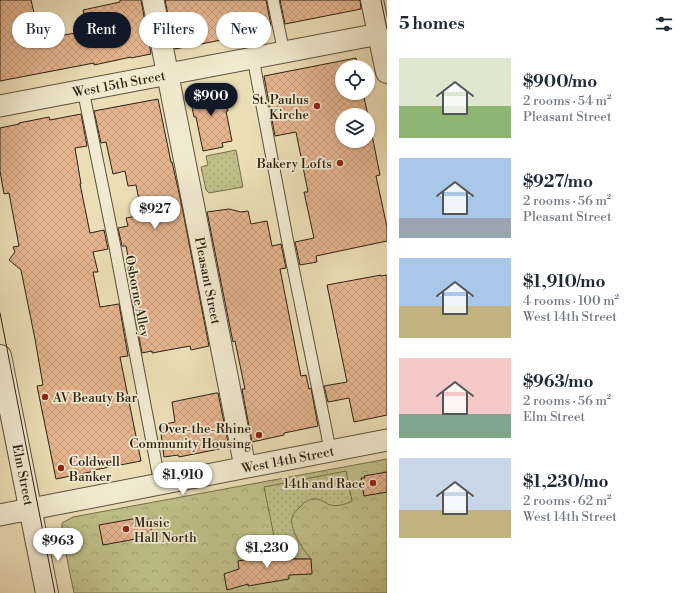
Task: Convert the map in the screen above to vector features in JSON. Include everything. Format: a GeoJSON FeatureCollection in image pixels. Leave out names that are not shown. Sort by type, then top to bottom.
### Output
{"type":"FeatureCollection","features":[{"type":"Feature","properties":{"kind":"street","name":"Pleasant Street"},"geometry":{"type":"LineString","coordinates":[[153,0],[246,467]]}},
{"type":"Feature","properties":{"kind":"street"},"geometry":{"type":"LineString","coordinates":[[372,0],[387,72]]}},
{"type":"Feature","properties":{"kind":"street","name":"West 15th Street"},"geometry":{"type":"LineString","coordinates":[[0,106],[379,34]]}},
{"type":"Feature","properties":{"kind":"street","name":"Elm Street"},"geometry":{"type":"LineString","coordinates":[[0,356],[4,398],[30,509],[47,593]]}},
{"type":"Feature","properties":{"kind":"street","name":"West 14th Street"},"geometry":{"type":"LineString","coordinates":[[0,515],[387,440]]}},
{"type":"Feature","properties":{"kind":"lane"},"geometry":{"type":"LineString","coordinates":[[273,0],[284,53]]}},
{"type":"Feature","properties":{"kind":"lane"},"geometry":{"type":"LineString","coordinates":[[253,58],[288,243],[330,451]]}},
{"type":"Feature","properties":{"kind":"lane","name":"Osborne Alley"},"geometry":{"type":"LineString","coordinates":[[83,90],[160,484]]}},
{"type":"Feature","properties":{"kind":"green space"},"geometry":{"type":"Polygon","coordinates":[[[236,150],[243,187],[209,193],[206,190],[201,167],[208,165],[206,156],[236,150]]]}},
{"type":"Feature","properties":{"kind":"green space"},"geometry":{"type":"Polygon","coordinates":[[[387,459],[387,593],[74,593],[62,535],[62,523],[73,517],[387,459]]]}},
{"type":"Feature","properties":{"kind":"green space"},"geometry":{"type":"Polygon","coordinates":[[[346,471],[352,501],[336,506],[329,505],[319,499],[312,499],[304,503],[293,515],[292,526],[294,532],[300,544],[311,559],[291,559],[284,550],[277,551],[264,487],[346,471]]]}},
{"type":"Feature","properties":{"kind":"building"},"geometry":{"type":"Polygon","coordinates":[[[0,0],[31,0],[34,12],[12,12],[12,48],[65,48],[65,35],[73,33],[73,48],[131,48],[131,12],[83,12],[83,10],[120,2],[120,0],[141,0],[143,12],[139,12],[139,48],[150,48],[151,54],[0,81],[0,0]]]}},
{"type":"Feature","properties":{"kind":"building"},"geometry":{"type":"Polygon","coordinates":[[[165,0],[266,0],[268,12],[216,12],[216,41],[208,43],[208,12],[167,12],[165,0]]]}},
{"type":"Feature","properties":{"kind":"building"},"geometry":{"type":"Polygon","coordinates":[[[280,0],[360,0],[361,9],[285,24],[280,0]]]}},
{"type":"Feature","properties":{"kind":"building"},"geometry":{"type":"Polygon","coordinates":[[[356,58],[356,60],[346,60],[356,58]]]}},
{"type":"Feature","properties":{"kind":"building"},"geometry":{"type":"Polygon","coordinates":[[[335,62],[335,100],[365,100],[366,108],[335,108],[335,148],[375,148],[380,175],[376,176],[387,227],[387,241],[316,256],[317,262],[300,265],[295,242],[314,238],[304,192],[308,192],[296,132],[275,136],[264,76],[335,62]]]}},
{"type":"Feature","properties":{"kind":"building"},"geometry":{"type":"Polygon","coordinates":[[[222,86],[228,111],[226,111],[232,141],[222,143],[223,147],[203,151],[189,92],[222,86]]]}},
{"type":"Feature","properties":{"kind":"building"},"geometry":{"type":"Polygon","coordinates":[[[158,99],[181,202],[209,346],[191,350],[190,346],[152,353],[152,351],[142,353],[132,301],[137,300],[126,246],[122,246],[118,228],[128,226],[126,218],[142,215],[136,185],[128,186],[125,171],[113,174],[106,142],[101,143],[94,111],[158,99]]]}},
{"type":"Feature","properties":{"kind":"building"},"geometry":{"type":"Polygon","coordinates":[[[81,114],[87,146],[75,148],[80,184],[90,233],[104,230],[108,249],[93,252],[98,272],[93,272],[100,307],[119,304],[128,356],[120,357],[141,461],[56,479],[37,386],[43,385],[21,270],[9,260],[15,252],[13,247],[19,246],[9,193],[4,194],[0,171],[0,128],[49,117],[50,120],[81,114]]]}},
{"type":"Feature","properties":{"kind":"building"},"geometry":{"type":"Polygon","coordinates":[[[229,209],[241,212],[248,211],[251,224],[267,221],[272,246],[281,244],[286,268],[280,269],[301,376],[306,375],[309,389],[311,388],[318,426],[284,433],[284,435],[252,442],[242,389],[245,389],[235,341],[233,342],[207,212],[229,209]]]}},
{"type":"Feature","properties":{"kind":"building"},"geometry":{"type":"Polygon","coordinates":[[[387,275],[387,415],[354,422],[349,398],[328,402],[324,386],[347,382],[327,285],[387,275]]]}},
{"type":"Feature","properties":{"kind":"building"},"geometry":{"type":"Polygon","coordinates":[[[218,393],[229,447],[179,457],[178,455],[164,457],[160,425],[175,422],[172,402],[218,393]]]}},
{"type":"Feature","properties":{"kind":"building","name":"14th and Race"},"geometry":{"type":"Polygon","coordinates":[[[387,472],[387,492],[364,496],[361,478],[365,478],[364,476],[387,472]]]}},
{"type":"Feature","properties":{"kind":"building","name":"Music Hall North"},"geometry":{"type":"Polygon","coordinates":[[[138,518],[139,521],[150,519],[152,536],[103,545],[99,525],[138,518]]]}},
{"type":"Feature","properties":{"kind":"building"},"geometry":{"type":"Polygon","coordinates":[[[285,550],[285,552],[290,551],[291,559],[311,559],[312,574],[289,575],[289,579],[248,586],[248,584],[227,590],[224,574],[239,569],[238,561],[244,560],[243,557],[285,550]]]}},
{"type":"Feature","properties":{"kind":"tram line"},"geometry":{"type":"LineString","coordinates":[[381,0],[387,29]]}},
{"type":"Feature","properties":{"kind":"tram line"},"geometry":{"type":"LineString","coordinates":[[0,313],[55,593]]}},
{"type":"Feature","properties":{"kind":"place","name":"St. Paulus Kirche"},"geometry":{"type":"Point","coordinates":[317,106]}},
{"type":"Feature","properties":{"kind":"place","name":"Bakery Lofts"},"geometry":{"type":"Point","coordinates":[340,163]}},
{"type":"Feature","properties":{"kind":"place","name":"AV Beauty Bar"},"geometry":{"type":"Point","coordinates":[45,397]}},
{"type":"Feature","properties":{"kind":"place","name":"Over-the-Rhine Community Housing"},"geometry":{"type":"Point","coordinates":[259,435]}},
{"type":"Feature","properties":{"kind":"place","name":"Coldwell Banker"},"geometry":{"type":"Point","coordinates":[61,468]}},
{"type":"Feature","properties":{"kind":"place","name":"14th and Race"},"geometry":{"type":"Point","coordinates":[373,483]}},
{"type":"Feature","properties":{"kind":"place","name":"Music Hall North"},"geometry":{"type":"Point","coordinates":[126,529]}}]}
